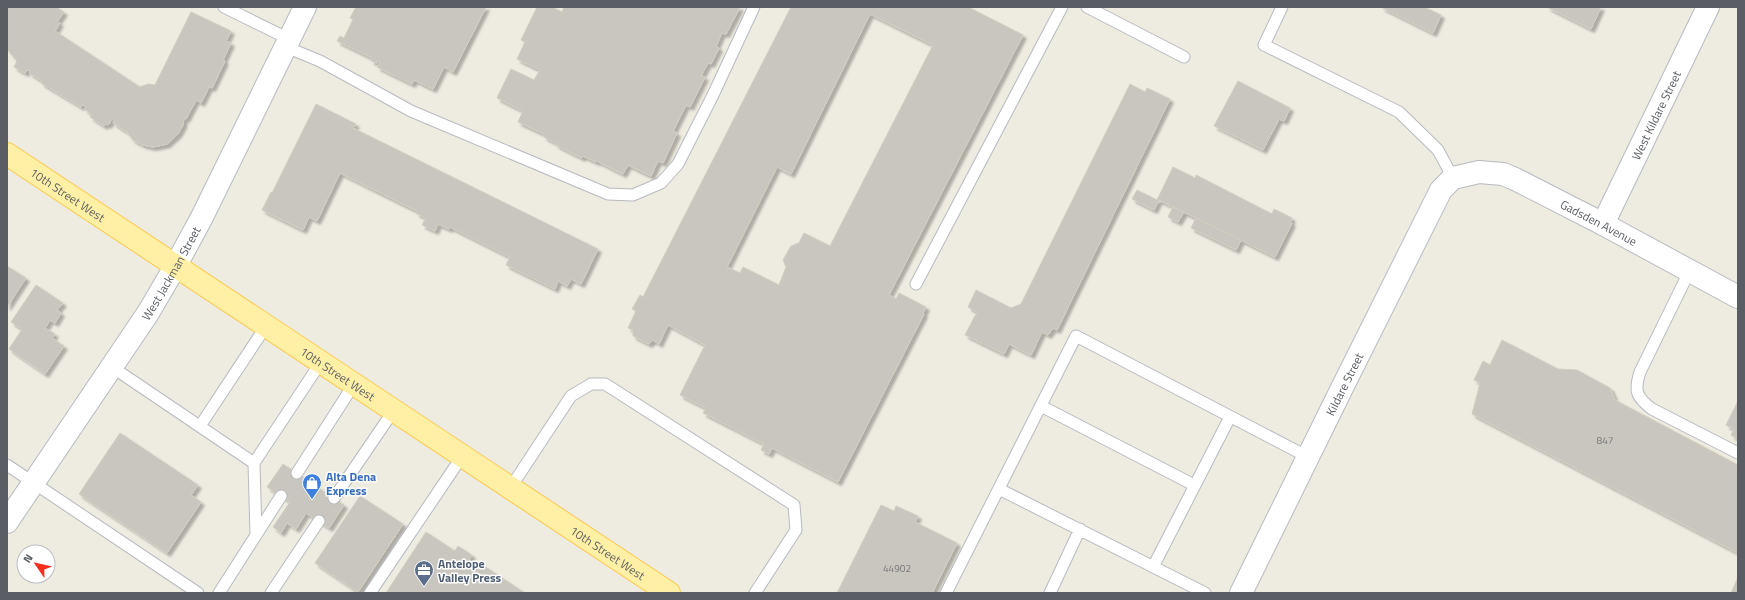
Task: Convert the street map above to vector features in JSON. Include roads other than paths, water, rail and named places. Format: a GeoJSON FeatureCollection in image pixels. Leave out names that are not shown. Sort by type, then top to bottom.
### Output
{"type":"FeatureCollection","features":[{"type":"Feature","properties":{"kind":"main road","name":"10th Street West"},"geometry":{"type":"LineString","coordinates":[[7,154],[175,267],[463,455],[669,593]]}},
{"type":"Feature","properties":{"kind":"street","name":"West Jackman Street"},"geometry":{"type":"LineString","coordinates":[[7,522],[148,313],[175,267],[202,217],[305,7]]}},
{"type":"Feature","properties":{"kind":"street","name":"West Kildare Street"},"geometry":{"type":"LineString","coordinates":[[1603,224],[1708,7]]}},
{"type":"Feature","properties":{"kind":"street","name":"Gadsden Avenue"},"geometry":{"type":"LineString","coordinates":[[1453,178],[1479,172],[1503,174],[1515,179],[1690,270],[1738,297]]}},
{"type":"Feature","properties":{"kind":"street","name":"Kildare Street"},"geometry":{"type":"LineString","coordinates":[[1241,593],[1441,190],[1453,178]]}},
{"type":"Feature","properties":{"kind":"lane"},"geometry":{"type":"LineString","coordinates":[[224,7],[320,62],[411,110],[608,194],[633,195],[661,183],[678,164],[713,95],[754,7]]}},
{"type":"Feature","properties":{"kind":"lane"},"geometry":{"type":"LineString","coordinates":[[916,284],[1062,7]]}},
{"type":"Feature","properties":{"kind":"lane"},"geometry":{"type":"LineString","coordinates":[[1087,7],[1184,56]]}},
{"type":"Feature","properties":{"kind":"lane"},"geometry":{"type":"LineString","coordinates":[[1282,7],[1264,45],[1398,112],[1438,150],[1453,178]]}},
{"type":"Feature","properties":{"kind":"lane"},"geometry":{"type":"LineString","coordinates":[[1690,270],[1640,372],[1636,385],[1641,401],[1652,410],[1738,453]]}},
{"type":"Feature","properties":{"kind":"lane"},"geometry":{"type":"LineString","coordinates":[[200,426],[266,326]]}},
{"type":"Feature","properties":{"kind":"lane"},"geometry":{"type":"LineString","coordinates":[[946,593],[1076,336],[1308,457]]}},
{"type":"Feature","properties":{"kind":"lane"},"geometry":{"type":"LineString","coordinates":[[256,535],[254,463],[321,362]]}},
{"type":"Feature","properties":{"kind":"lane"},"geometry":{"type":"LineString","coordinates":[[112,367],[254,463]]}},
{"type":"Feature","properties":{"kind":"lane"},"geometry":{"type":"LineString","coordinates":[[297,473],[354,384]]}},
{"type":"Feature","properties":{"kind":"lane"},"geometry":{"type":"LineString","coordinates":[[511,487],[571,396],[590,384],[605,384],[794,505],[796,530],[755,593]]}},
{"type":"Feature","properties":{"kind":"lane"},"geometry":{"type":"LineString","coordinates":[[1041,406],[1194,485]]}},
{"type":"Feature","properties":{"kind":"lane"},"geometry":{"type":"LineString","coordinates":[[334,498],[394,410]]}},
{"type":"Feature","properties":{"kind":"lane"},"geometry":{"type":"LineString","coordinates":[[1153,567],[1230,417]]}},
{"type":"Feature","properties":{"kind":"lane"},"geometry":{"type":"LineString","coordinates":[[370,593],[463,455]]}},
{"type":"Feature","properties":{"kind":"lane"},"geometry":{"type":"LineString","coordinates":[[7,466],[198,593]]}},
{"type":"Feature","properties":{"kind":"lane"},"geometry":{"type":"LineString","coordinates":[[999,489],[1205,593]]}},
{"type":"Feature","properties":{"kind":"lane"},"geometry":{"type":"LineString","coordinates":[[219,593],[281,496]]}},
{"type":"Feature","properties":{"kind":"lane"},"geometry":{"type":"LineString","coordinates":[[271,593],[319,521]]}},
{"type":"Feature","properties":{"kind":"lane"},"geometry":{"type":"LineString","coordinates":[[1050,593],[1080,529]]}},
{"type":"Feature","properties":{"kind":"place","name":"Alta Dena Express"},"geometry":{"type":"Point","coordinates":[312,500]}},
{"type":"Feature","properties":{"kind":"place","name":"Antelope Valley Press"},"geometry":{"type":"Point","coordinates":[424,587]}}]}
